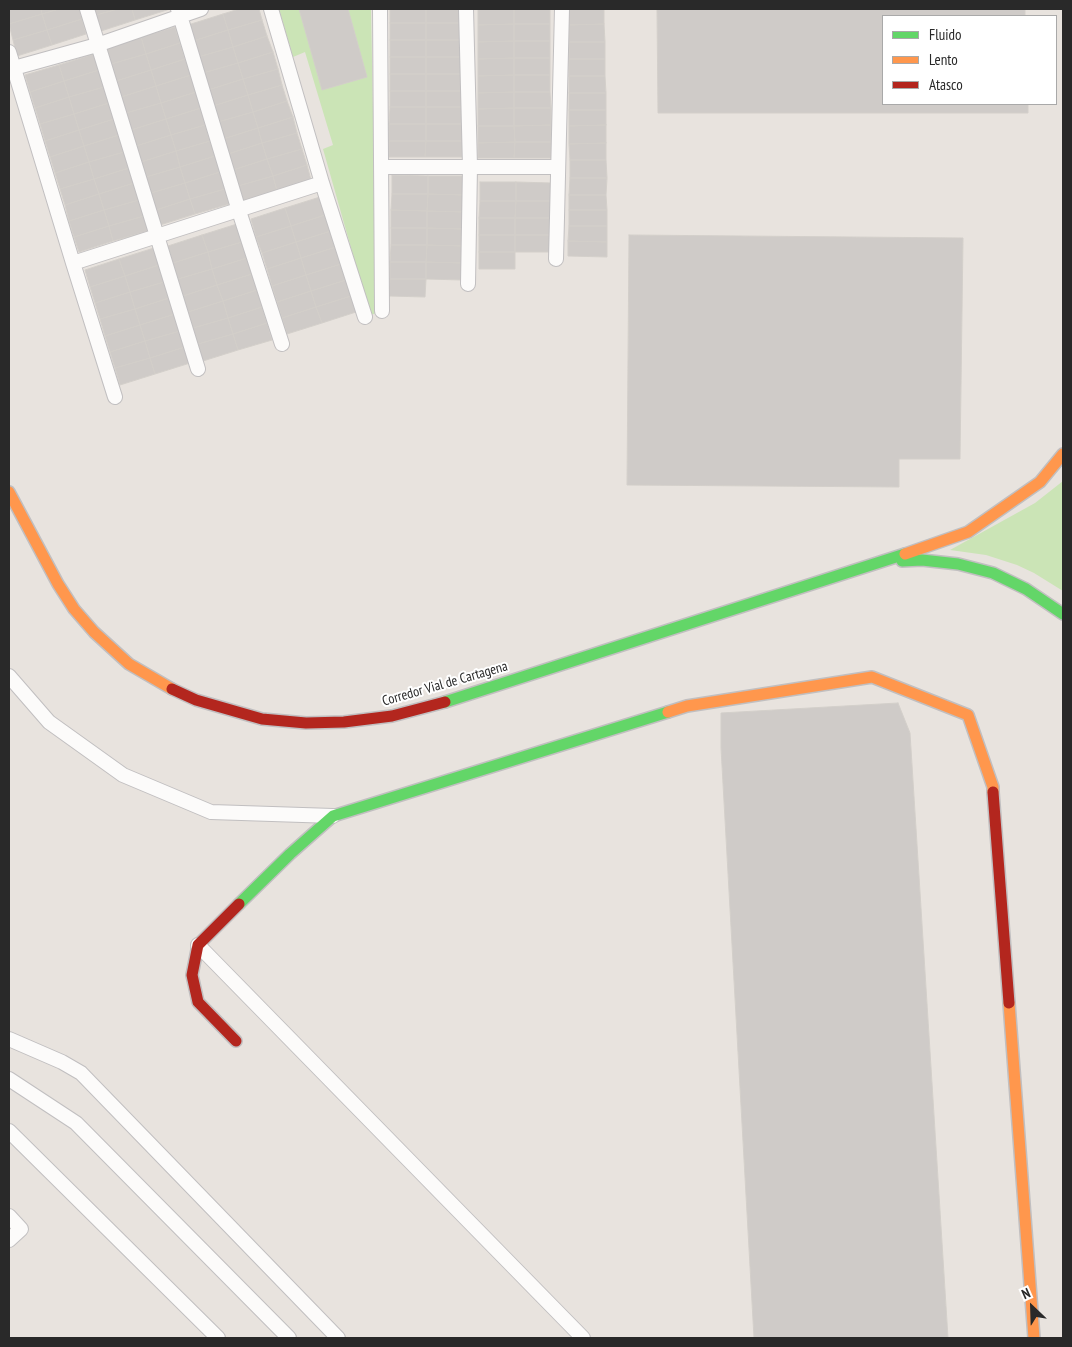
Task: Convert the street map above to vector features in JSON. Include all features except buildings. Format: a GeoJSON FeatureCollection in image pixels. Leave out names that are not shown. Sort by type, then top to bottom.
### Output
{"type":"FeatureCollection","features":[{"type":"Feature","properties":{"kind":"street"},"geometry":{"type":"LineString","coordinates":[[87,9],[198,369]]}},
{"type":"Feature","properties":{"kind":"street"},"geometry":{"type":"LineString","coordinates":[[14,68],[97,44],[179,12],[201,9]]}},
{"type":"Feature","properties":{"kind":"street"},"geometry":{"type":"LineString","coordinates":[[271,9],[322,183],[365,316]]}},
{"type":"Feature","properties":{"kind":"street"},"geometry":{"type":"LineString","coordinates":[[380,9],[382,311]]}},
{"type":"Feature","properties":{"kind":"street"},"geometry":{"type":"LineString","coordinates":[[466,9],[470,167],[468,284]]}},
{"type":"Feature","properties":{"kind":"street"},"geometry":{"type":"LineString","coordinates":[[556,259],[562,9]]}},
{"type":"Feature","properties":{"kind":"street"},"geometry":{"type":"LineString","coordinates":[[179,12],[239,211],[282,344]]}},
{"type":"Feature","properties":{"kind":"street"},"geometry":{"type":"LineString","coordinates":[[9,52],[115,396]]}},
{"type":"Feature","properties":{"kind":"street"},"geometry":{"type":"LineString","coordinates":[[382,167],[558,167]]}},
{"type":"Feature","properties":{"kind":"street"},"geometry":{"type":"LineString","coordinates":[[73,263],[322,183]]}},
{"type":"Feature","properties":{"kind":"street","name":"Corredor Vial de Cartagena"},"geometry":{"type":"LineString","coordinates":[[9,492],[58,584],[74,609],[94,632],[128,664],[160,683],[196,700],[262,719],[306,723],[344,722],[392,716],[439,704],[886,561],[968,532],[1040,482],[1063,454]]}},
{"type":"Feature","properties":{"kind":"street","name":"Corredor Vial de Cartagena"},"geometry":{"type":"LineString","coordinates":[[886,561],[922,560],[958,564],[993,574],[1026,589],[1063,614]]}},
{"type":"Feature","properties":{"kind":"street"},"geometry":{"type":"LineString","coordinates":[[9,676],[49,722],[123,775],[211,812],[333,816],[687,706],[872,677],[968,715],[993,787],[1034,1338]]}},
{"type":"Feature","properties":{"kind":"street"},"geometry":{"type":"LineString","coordinates":[[236,1041],[198,1002],[192,975],[198,945],[290,854],[333,816]]}},
{"type":"Feature","properties":{"kind":"street"},"geometry":{"type":"LineString","coordinates":[[198,945],[583,1338]]}},
{"type":"Feature","properties":{"kind":"street"},"geometry":{"type":"LineString","coordinates":[[9,1039],[62,1062],[81,1073],[338,1338]]}},
{"type":"Feature","properties":{"kind":"street"},"geometry":{"type":"LineString","coordinates":[[9,1080],[76,1123],[289,1338]]}},
{"type":"Feature","properties":{"kind":"street"},"geometry":{"type":"LineString","coordinates":[[9,1131],[218,1338]]}},
{"type":"Feature","properties":{"kind":"street"},"geometry":{"type":"LineString","coordinates":[[9,1216],[21,1229],[9,1240]]}},
{"type":"Feature","properties":{"kind":"green space"},"geometry":{"type":"Polygon","coordinates":[[[279,9],[371,9],[377,313],[370,315],[323,149],[333,145],[305,52],[293,57],[279,9]]]}},
{"type":"Feature","properties":{"kind":"green space"},"geometry":{"type":"Polygon","coordinates":[[[1063,481],[1063,591],[1017,565],[986,555],[950,550],[1035,503],[1063,481]]]}},
{"type":"Feature","properties":{"kind":"traffic: fast"},"geometry":{"type":"LineString","coordinates":[[445,702],[905,554]]}},
{"type":"Feature","properties":{"kind":"traffic: fast"},"geometry":{"type":"LineString","coordinates":[[902,561],[922,560],[958,564],[993,573],[1026,589],[1063,614]]}},
{"type":"Feature","properties":{"kind":"traffic: fast"},"geometry":{"type":"LineString","coordinates":[[239,904],[290,854],[333,816],[668,712]]}},
{"type":"Feature","properties":{"kind":"traffic: slow"},"geometry":{"type":"LineString","coordinates":[[905,554],[968,532],[1040,482],[1063,454]]}},
{"type":"Feature","properties":{"kind":"traffic: slow"},"geometry":{"type":"LineString","coordinates":[[9,492],[58,584],[74,609],[94,632],[129,664],[172,689]]}},
{"type":"Feature","properties":{"kind":"traffic: slow"},"geometry":{"type":"LineString","coordinates":[[668,712],[687,706],[872,677],[968,715],[993,787],[993,792]]}},
{"type":"Feature","properties":{"kind":"traffic: slow"},"geometry":{"type":"LineString","coordinates":[[1009,1003],[1034,1338]]}},
{"type":"Feature","properties":{"kind":"traffic: jam"},"geometry":{"type":"LineString","coordinates":[[172,689],[196,700],[262,719],[306,723],[344,722],[392,716],[445,702]]}},
{"type":"Feature","properties":{"kind":"traffic: jam"},"geometry":{"type":"LineString","coordinates":[[993,792],[1009,1003]]}},
{"type":"Feature","properties":{"kind":"traffic: jam"},"geometry":{"type":"LineString","coordinates":[[236,1041],[198,1002],[192,975],[198,945],[239,904]]}}]}
